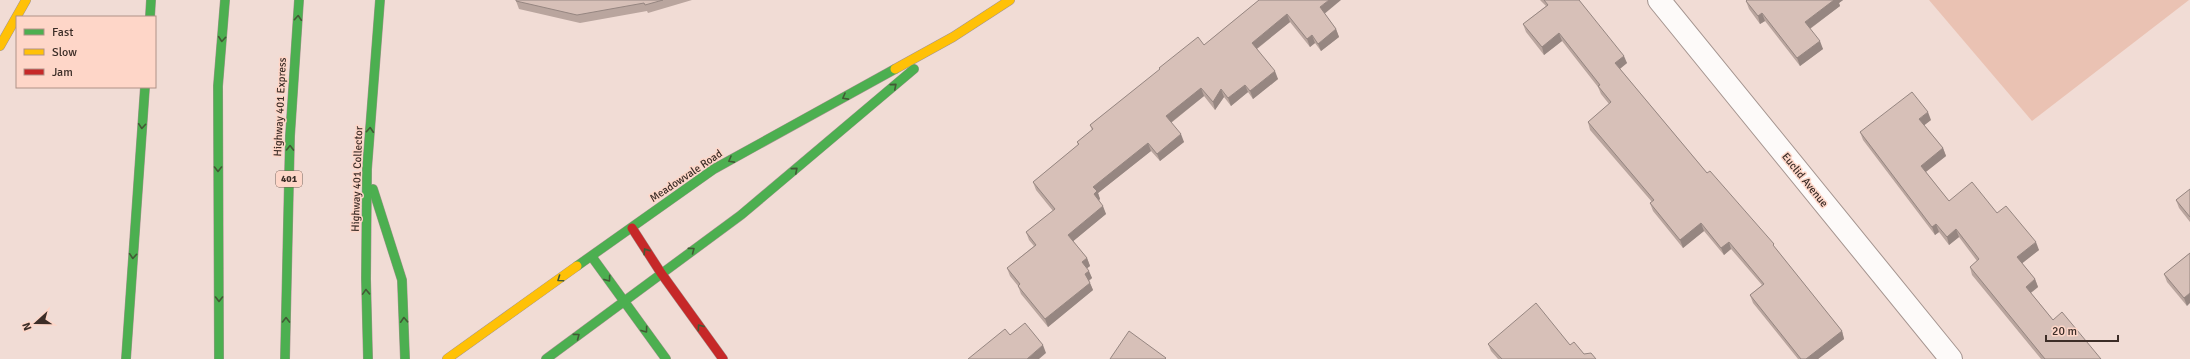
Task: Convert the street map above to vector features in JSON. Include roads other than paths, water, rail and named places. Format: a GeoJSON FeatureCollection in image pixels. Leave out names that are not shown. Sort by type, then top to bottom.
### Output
{"type":"FeatureCollection","features":[{"type":"Feature","properties":{"kind":"main road"},"geometry":{"type":"LineString","coordinates":[[17,16],[26,0]]}},
{"type":"Feature","properties":{"kind":"main road"},"geometry":{"type":"LineString","coordinates":[[150,16],[151,0]]}},
{"type":"Feature","properties":{"kind":"main road"},"geometry":{"type":"LineString","coordinates":[[219,359],[218,86],[225,0]]}},
{"type":"Feature","properties":{"kind":"main road","name":"Highway 401 Express"},"geometry":{"type":"LineString","coordinates":[[285,359],[290,136],[299,0]]}},
{"type":"Feature","properties":{"kind":"main road","name":"Highway 401 Collector"},"geometry":{"type":"LineString","coordinates":[[368,359],[366,279],[367,169],[380,0]]}},
{"type":"Feature","properties":{"kind":"main road","name":"Meadowvale Road"},"geometry":{"type":"LineString","coordinates":[[447,359],[714,169],[953,37],[1010,0]]}},
{"type":"Feature","properties":{"kind":"main road"},"geometry":{"type":"LineString","coordinates":[[0,46],[16,18]]}},
{"type":"Feature","properties":{"kind":"main road","name":"Meadowvale Road"},"geometry":{"type":"LineString","coordinates":[[546,359],[741,215],[953,37]]}},
{"type":"Feature","properties":{"kind":"main road"},"geometry":{"type":"LineString","coordinates":[[126,359],[145,88]]}},
{"type":"Feature","properties":{"kind":"main road"},"geometry":{"type":"LineString","coordinates":[[367,169],[402,280],[405,359]]}},
{"type":"Feature","properties":{"kind":"main road"},"geometry":{"type":"LineString","coordinates":[[632,228],[661,273],[723,359]]}},
{"type":"Feature","properties":{"kind":"main road"},"geometry":{"type":"LineString","coordinates":[[592,257],[666,359]]}},
{"type":"Feature","properties":{"kind":"street","name":"Euclid Avenue"},"geometry":{"type":"LineString","coordinates":[[1659,0],[1952,359]]}}]}
